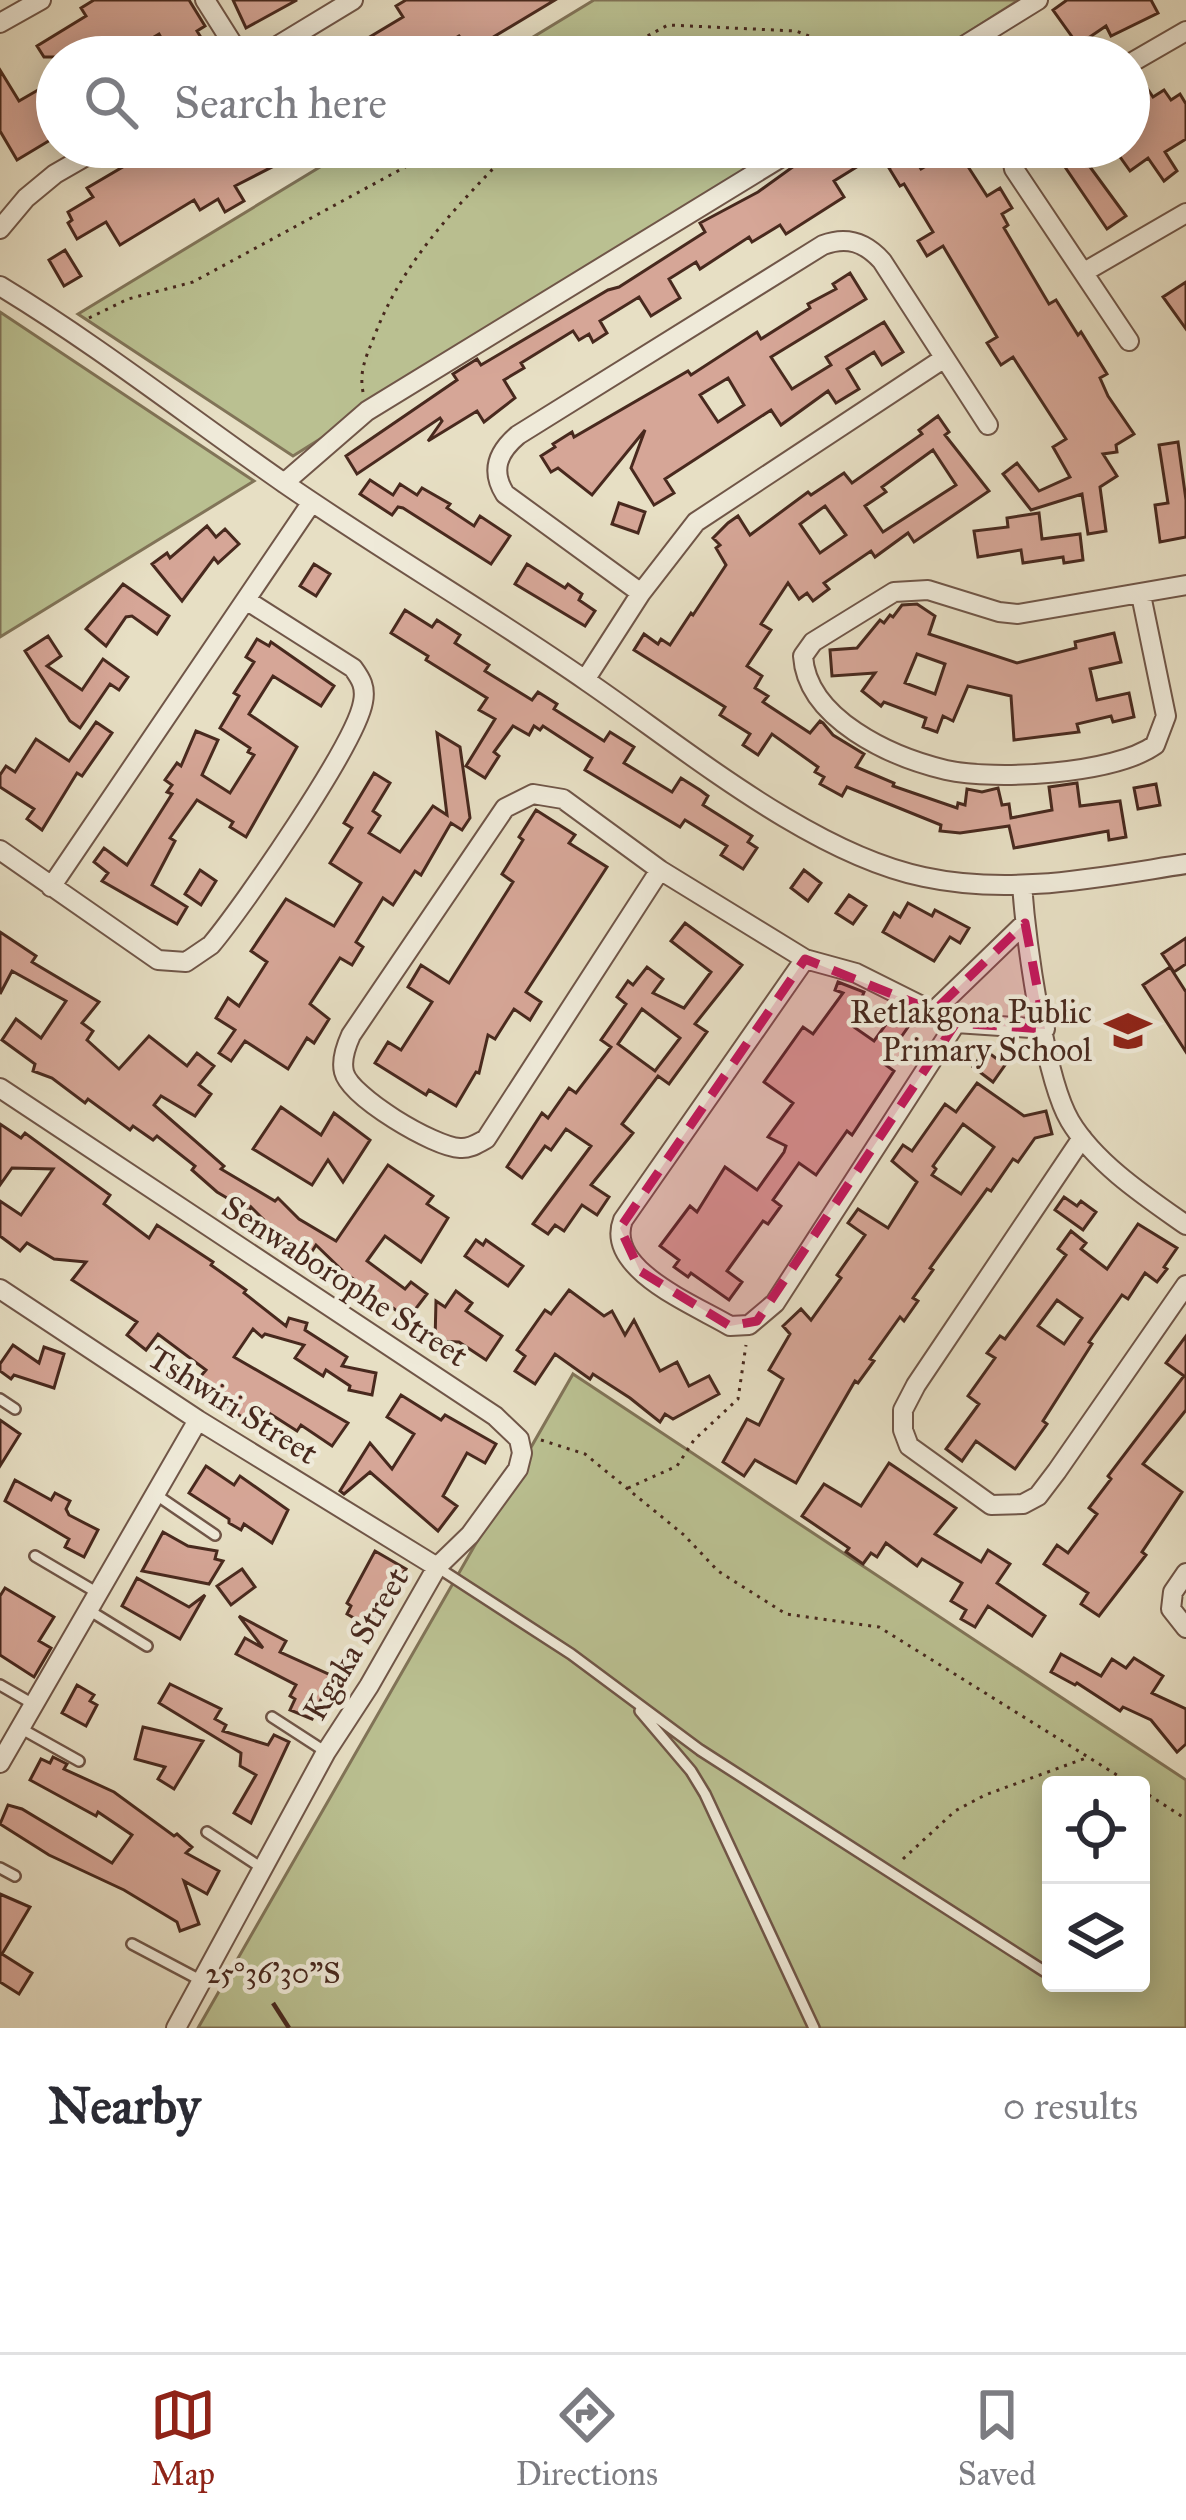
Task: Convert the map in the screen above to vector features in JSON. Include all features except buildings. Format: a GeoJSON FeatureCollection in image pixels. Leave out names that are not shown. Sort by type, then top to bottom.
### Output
{"type":"FeatureCollection","features":[{"type":"Feature","properties":{"kind":"street"},"geometry":{"type":"LineString","coordinates":[[0,23],[41,0]]}},
{"type":"Feature","properties":{"kind":"street"},"geometry":{"type":"LineString","coordinates":[[205,0],[228,36]]}},
{"type":"Feature","properties":{"kind":"street"},"geometry":{"type":"LineString","coordinates":[[294,36],[353,0]]}},
{"type":"Feature","properties":{"kind":"street"},"geometry":{"type":"LineString","coordinates":[[980,36],[1038,0]]}},
{"type":"Feature","properties":{"kind":"street"},"geometry":{"type":"LineString","coordinates":[[1150,52],[1186,31]]}},
{"type":"Feature","properties":{"kind":"street"},"geometry":{"type":"LineString","coordinates":[[0,229],[26,198],[65,168]]}},
{"type":"Feature","properties":{"kind":"street"},"geometry":{"type":"LineString","coordinates":[[284,482],[367,411],[764,168]]}},
{"type":"Feature","properties":{"kind":"street"},"geometry":{"type":"LineString","coordinates":[[1014,168],[1129,340]]}},
{"type":"Feature","properties":{"kind":"street"},"geometry":{"type":"LineString","coordinates":[[1086,272],[1186,213]]}},
{"type":"Feature","properties":{"kind":"street"},"geometry":{"type":"LineString","coordinates":[[641,593],[506,494],[496,464],[506,445],[836,240],[863,244],[882,261],[988,425]]}},
{"type":"Feature","properties":{"kind":"street"},"geometry":{"type":"LineString","coordinates":[[0,286],[707,766],[852,854],[926,878],[1022,885],[1052,885],[1186,864]]}},
{"type":"Feature","properties":{"kind":"street"},"geometry":{"type":"LineString","coordinates":[[586,680],[641,593],[687,531],[708,512],[943,359]]}},
{"type":"Feature","properties":{"kind":"street"},"geometry":{"type":"LineString","coordinates":[[51,886],[312,502]]}},
{"type":"Feature","properties":{"kind":"street"},"geometry":{"type":"LineString","coordinates":[[1141,595],[1166,716],[1155,745],[1127,760],[1032,772],[946,770],[856,731],[819,703],[805,676],[803,656],[813,642],[894,592],[928,590],[999,613],[1018,614],[1186,585]]}},
{"type":"Feature","properties":{"kind":"street"},"geometry":{"type":"LineString","coordinates":[[0,850],[158,960],[176,964],[194,959],[211,945],[267,867],[357,722],[364,692],[364,684],[346,662],[246,601]]}},
{"type":"Feature","properties":{"kind":"street"},"geometry":{"type":"LineString","coordinates":[[660,871],[486,1139],[458,1149],[441,1143],[367,1100],[348,1081],[343,1069],[351,1035],[506,808],[533,794],[562,799],[660,871],[805,959],[856,973],[956,1023],[1045,1029]]}},
{"type":"Feature","properties":{"kind":"street"},"geometry":{"type":"LineString","coordinates":[[1022,885],[1045,1029],[1065,1111],[1082,1138],[1186,1225]]}},
{"type":"Feature","properties":{"kind":"street"},"geometry":{"type":"LineString","coordinates":[[934,1011],[1025,923]]}},
{"type":"Feature","properties":{"kind":"street"},"geometry":{"type":"LineString","coordinates":[[805,959],[619,1232],[626,1257],[640,1271],[730,1326],[749,1325],[775,1303],[956,1023]]}},
{"type":"Feature","properties":{"kind":"street","name":"Senwaborophe Street"},"geometry":{"type":"LineString","coordinates":[[0,1088],[517,1433]]}},
{"type":"Feature","properties":{"kind":"street"},"geometry":{"type":"LineString","coordinates":[[1082,1138],[916,1385],[903,1410],[909,1446],[991,1504],[1009,1507],[1029,1502],[1057,1471],[1186,1285]]}},
{"type":"Feature","properties":{"kind":"street","name":"Tshwiri Street"},"geometry":{"type":"LineString","coordinates":[[0,1289],[436,1567]]}},
{"type":"Feature","properties":{"kind":"street"},"geometry":{"type":"LineString","coordinates":[[0,1763],[199,1420]]}},
{"type":"Feature","properties":{"kind":"street"},"geometry":{"type":"LineString","coordinates":[[436,1567],[470,1535],[518,1469],[523,1454],[517,1433]]}},
{"type":"Feature","properties":{"kind":"street","name":"Kgaka Street"},"geometry":{"type":"LineString","coordinates":[[176,2028],[326,1752],[436,1567]]}},
{"type":"Feature","properties":{"kind":"street"},"geometry":{"type":"LineString","coordinates":[[1186,1573],[1173,1592],[1171,1610],[1186,1628]]}},
{"type":"Feature","properties":{"kind":"lane"},"geometry":{"type":"LineString","coordinates":[[0,1399],[15,1409]]}},
{"type":"Feature","properties":{"kind":"lane"},"geometry":{"type":"LineString","coordinates":[[155,1494],[215,1535]]}},
{"type":"Feature","properties":{"kind":"lane"},"geometry":{"type":"LineString","coordinates":[[35,1556],[147,1646]]}},
{"type":"Feature","properties":{"kind":"lane"},"geometry":{"type":"LineString","coordinates":[[436,1567],[571,1654],[717,1762],[1042,1970]]}},
{"type":"Feature","properties":{"kind":"lane"},"geometry":{"type":"LineString","coordinates":[[0,1685],[33,1704]]}},
{"type":"Feature","properties":{"kind":"lane"},"geometry":{"type":"LineString","coordinates":[[629,1698],[705,1794],[814,2028]]}},
{"type":"Feature","properties":{"kind":"lane","name":"Kgaka Street"},"geometry":{"type":"LineString","coordinates":[[272,1717],[326,1752]]}},
{"type":"Feature","properties":{"kind":"lane"},"geometry":{"type":"LineString","coordinates":[[20,1728],[79,1761]]}},
{"type":"Feature","properties":{"kind":"lane"},"geometry":{"type":"LineString","coordinates":[[206,1832],[263,1869]]}},
{"type":"Feature","properties":{"kind":"lane"},"geometry":{"type":"LineString","coordinates":[[0,1868],[15,1876]]}},
{"type":"Feature","properties":{"kind":"lane"},"geometry":{"type":"LineString","coordinates":[[132,1944],[202,1981]]}},
{"type":"Feature","properties":{"kind":"path"},"geometry":{"type":"LineString","coordinates":[[647,36],[668,25],[796,31],[809,36]]}},
{"type":"Feature","properties":{"kind":"path"},"geometry":{"type":"LineString","coordinates":[[68,328],[128,299],[193,282],[403,168]]}},
{"type":"Feature","properties":{"kind":"path"},"geometry":{"type":"LineString","coordinates":[[367,411],[360,374],[389,296],[434,230],[494,168]]}},
{"type":"Feature","properties":{"kind":"path"},"geometry":{"type":"LineString","coordinates":[[628,1489],[677,1466],[694,1440],[738,1400],[749,1325]]}},
{"type":"Feature","properties":{"kind":"path"},"geometry":{"type":"LineString","coordinates":[[517,1433],[586,1454],[684,1535],[718,1571],[787,1614],[879,1627],[1119,1776]]}},
{"type":"Feature","properties":{"kind":"path"},"geometry":{"type":"LineString","coordinates":[[889,1873],[955,1810],[1088,1757]]}},
{"type":"Feature","properties":{"kind":"path"},"geometry":{"type":"LineString","coordinates":[[1150,1796],[1186,1819]]}},
{"type":"Feature","properties":{"kind":"highlighted area"},"geometry":{"type":"Polygon","coordinates":[[[1025,923],[1045,1029],[956,1023],[757,1321],[730,1326],[640,1271],[620,1228],[805,959],[934,1011],[1025,923]]]}},
{"type":"Feature","properties":{"kind":"green space"},"geometry":{"type":"Polygon","coordinates":[[[594,0],[1019,0],[962,36],[535,36],[594,0]]]}},
{"type":"Feature","properties":{"kind":"green space"},"geometry":{"type":"Polygon","coordinates":[[[318,168],[752,168],[293,456],[78,314],[318,168]]]}},
{"type":"Feature","properties":{"kind":"green space"},"geometry":{"type":"Polygon","coordinates":[[[0,312],[254,481],[0,637],[0,312]]]}},
{"type":"Feature","properties":{"kind":"green space"},"geometry":{"type":"Polygon","coordinates":[[[573,1374],[1186,1780],[1186,2028],[198,2028],[573,1374]]]}},
{"type":"Feature","properties":{"kind":"place","name":"Retlakgona Public Primary School"},"geometry":{"type":"Point","coordinates":[1128,1031]}}]}
